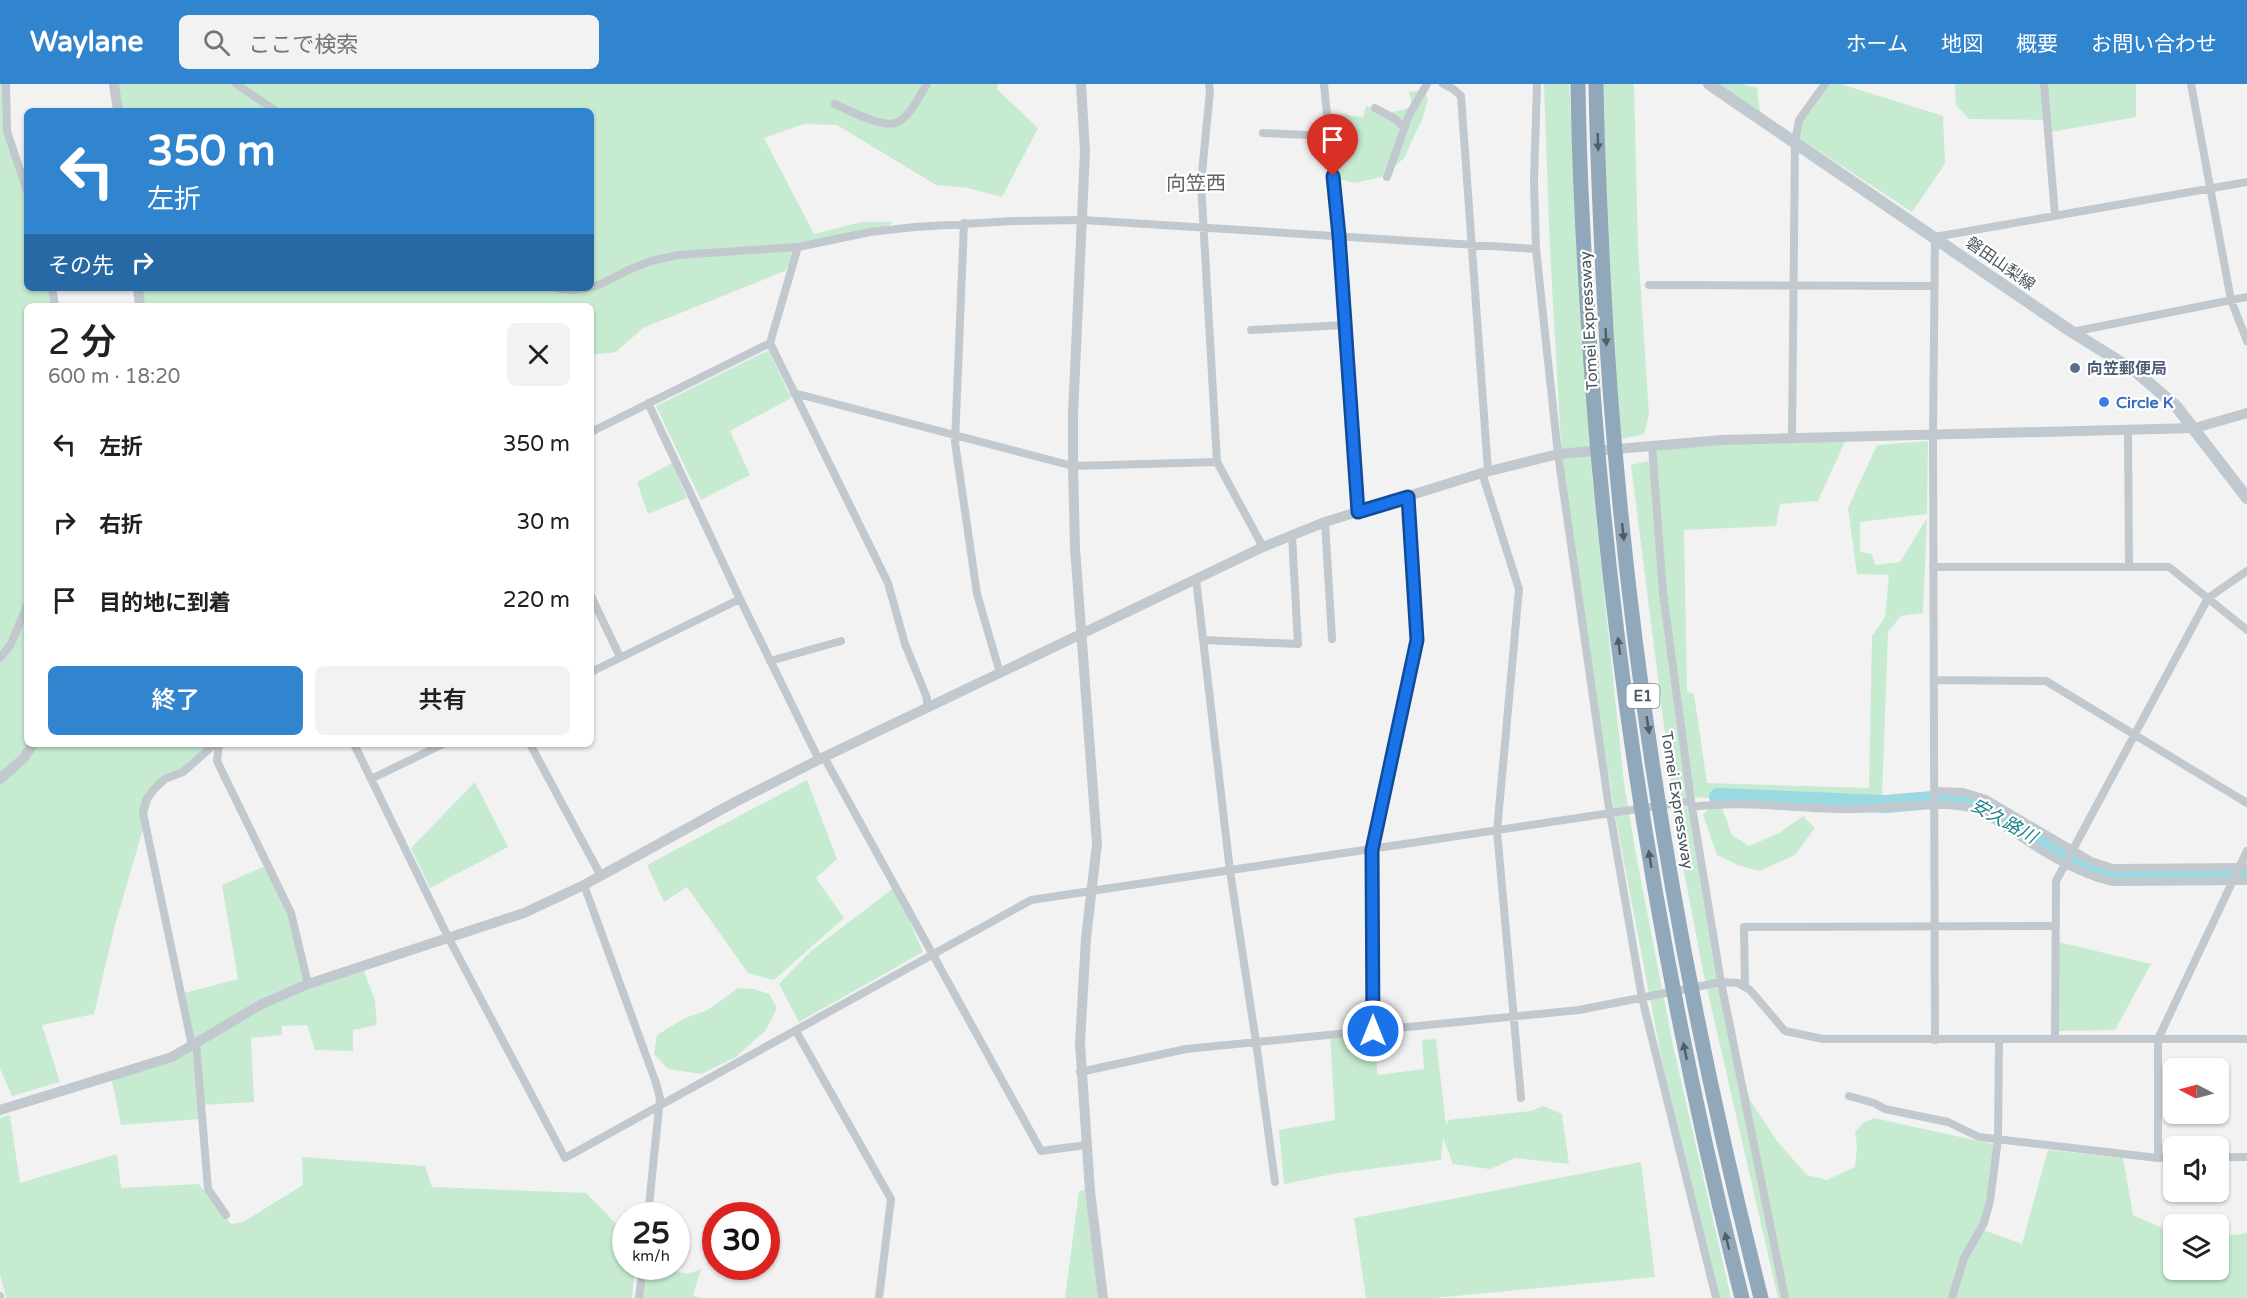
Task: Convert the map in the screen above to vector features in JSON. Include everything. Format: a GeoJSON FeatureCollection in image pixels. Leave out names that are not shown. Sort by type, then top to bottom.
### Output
{"type":"FeatureCollection","features":[{"type":"Feature","properties":{"kind":"highway","name":"Tomei Expressway"},"geometry":{"type":"LineString","coordinates":[[1578,84],[1581,204],[1591,374],[1605,537],[1625,699],[1662,939],[1677,1017],[1719,1208],[1742,1298]]}},
{"type":"Feature","properties":{"kind":"highway","name":"Tomei Expressway"},"geometry":{"type":"LineString","coordinates":[[1596,84],[1608,373],[1623,535],[1643,697],[1681,936],[1737,1203],[1761,1298]]}},
{"type":"Feature","properties":{"kind":"main road","name":"磐田山梨線"},"geometry":{"type":"LineString","coordinates":[[1709,84],[2072,332],[2135,371],[2176,406],[2247,498]]}},
{"type":"Feature","properties":{"kind":"street"},"geometry":{"type":"LineString","coordinates":[[6,84],[7,131],[24,181]]}},
{"type":"Feature","properties":{"kind":"street"},"geometry":{"type":"LineString","coordinates":[[114,84],[118,108]]}},
{"type":"Feature","properties":{"kind":"street"},"geometry":{"type":"LineString","coordinates":[[236,84],[272,108]]}},
{"type":"Feature","properties":{"kind":"street"},"geometry":{"type":"LineString","coordinates":[[835,104],[870,120],[897,124],[927,84]]}},
{"type":"Feature","properties":{"kind":"street"},"geometry":{"type":"LineString","coordinates":[[1081,84],[1085,129],[1083,220],[1073,414],[1073,466],[1076,548],[1097,834],[1093,891],[1086,938],[1080,1072],[1103,1298]]}},
{"type":"Feature","properties":{"kind":"street"},"geometry":{"type":"LineString","coordinates":[[1209,84],[1201,183],[1217,462],[1263,547]]}},
{"type":"Feature","properties":{"kind":"street"},"geometry":{"type":"LineString","coordinates":[[1324,84],[1339,236],[1358,512]]}},
{"type":"Feature","properties":{"kind":"street"},"geometry":{"type":"LineString","coordinates":[[1387,177],[1404,127],[1426,84]]}},
{"type":"Feature","properties":{"kind":"street"},"geometry":{"type":"LineString","coordinates":[[1443,84],[1454,88],[1461,96],[1473,245],[1485,472],[1519,589],[1497,831],[1521,1098]]}},
{"type":"Feature","properties":{"kind":"street"},"geometry":{"type":"LineString","coordinates":[[1537,84],[1534,181],[1536,249],[1613,813],[1646,997],[1716,1298]]}},
{"type":"Feature","properties":{"kind":"street"},"geometry":{"type":"LineString","coordinates":[[1792,438],[1795,142],[1799,120],[1825,84]]}},
{"type":"Feature","properties":{"kind":"street"},"geometry":{"type":"LineString","coordinates":[[2043,84],[2055,215]]}},
{"type":"Feature","properties":{"kind":"street"},"geometry":{"type":"LineString","coordinates":[[2191,84],[2230,300],[2247,341]]}},
{"type":"Feature","properties":{"kind":"street"},"geometry":{"type":"LineString","coordinates":[[1376,108],[1404,127]]}},
{"type":"Feature","properties":{"kind":"street"},"geometry":{"type":"LineString","coordinates":[[1263,133],[1329,136]]}},
{"type":"Feature","properties":{"kind":"street"},"geometry":{"type":"LineString","coordinates":[[1935,1040],[1933,286],[1935,237],[2247,182]]}},
{"type":"Feature","properties":{"kind":"street"},"geometry":{"type":"LineString","coordinates":[[594,286],[651,261],[678,255],[798,247],[870,232],[964,223],[1083,220],[1536,249]]}},
{"type":"Feature","properties":{"kind":"street"},"geometry":{"type":"LineString","coordinates":[[964,223],[955,435],[977,594],[1000,672]]}},
{"type":"Feature","properties":{"kind":"street"},"geometry":{"type":"LineString","coordinates":[[798,247],[770,343],[888,583],[905,644],[927,698],[927,707]]}},
{"type":"Feature","properties":{"kind":"street"},"geometry":{"type":"LineString","coordinates":[[1649,285],[1933,286]]}},
{"type":"Feature","properties":{"kind":"street"},"geometry":{"type":"LineString","coordinates":[[2072,332],[2247,297]]}},
{"type":"Feature","properties":{"kind":"street"},"geometry":{"type":"LineString","coordinates":[[1251,330],[1345,325]]}},
{"type":"Feature","properties":{"kind":"street"},"geometry":{"type":"LineString","coordinates":[[594,430],[770,343]]}},
{"type":"Feature","properties":{"kind":"street"},"geometry":{"type":"LineString","coordinates":[[794,393],[1073,466],[1217,462]]}},
{"type":"Feature","properties":{"kind":"street"},"geometry":{"type":"LineString","coordinates":[[648,403],[770,661],[821,758],[1041,1151],[1086,1145]]}},
{"type":"Feature","properties":{"kind":"street"},"geometry":{"type":"LineString","coordinates":[[0,1110],[172,1057],[262,1004],[308,984],[524,913],[584,885],[735,802],[821,758],[1263,547],[1325,522],[1485,472],[1563,454],[1648,446],[1792,438],[2195,428],[2247,413]]}},
{"type":"Feature","properties":{"kind":"street"},"geometry":{"type":"LineString","coordinates":[[2128,430],[2129,567]]}},
{"type":"Feature","properties":{"kind":"street"},"geometry":{"type":"LineString","coordinates":[[1648,446],[1663,593],[1689,803],[1721,982],[1785,1298]]}},
{"type":"Feature","properties":{"kind":"street"},"geometry":{"type":"LineString","coordinates":[[1373,1031],[1372,850],[1417,640],[1408,497]]}},
{"type":"Feature","properties":{"kind":"street"},"geometry":{"type":"LineString","coordinates":[[1325,522],[1332,639]]}},
{"type":"Feature","properties":{"kind":"street"},"geometry":{"type":"LineString","coordinates":[[1203,640],[1298,644],[1292,535]]}},
{"type":"Feature","properties":{"kind":"street"},"geometry":{"type":"LineString","coordinates":[[1933,567],[2169,567],[2247,630]]}},
{"type":"Feature","properties":{"kind":"street"},"geometry":{"type":"LineString","coordinates":[[2055,1039],[2055,881],[2208,598],[2247,571]]}},
{"type":"Feature","properties":{"kind":"street"},"geometry":{"type":"LineString","coordinates":[[1196,579],[1230,871],[1275,1182]]}},
{"type":"Feature","properties":{"kind":"street"},"geometry":{"type":"LineString","coordinates":[[594,670],[740,599]]}},
{"type":"Feature","properties":{"kind":"street"},"geometry":{"type":"LineString","coordinates":[[594,602],[620,657]]}},
{"type":"Feature","properties":{"kind":"street"},"geometry":{"type":"LineString","coordinates":[[0,658],[11,644],[24,612]]}},
{"type":"Feature","properties":{"kind":"street"},"geometry":{"type":"LineString","coordinates":[[770,661],[841,641]]}},
{"type":"Feature","properties":{"kind":"street"},"geometry":{"type":"LineString","coordinates":[[1934,680],[2046,681],[2247,803]]}},
{"type":"Feature","properties":{"kind":"street"},"geometry":{"type":"LineString","coordinates":[[0,779],[23,759],[31,747]]}},
{"type":"Feature","properties":{"kind":"street"},"geometry":{"type":"LineString","coordinates":[[213,747],[183,772],[165,779],[155,788],[146,800],[143,813],[194,1044],[208,1189],[226,1215]]}},
{"type":"Feature","properties":{"kind":"street"},"geometry":{"type":"LineString","coordinates":[[217,747],[217,761],[291,913],[308,984]]}},
{"type":"Feature","properties":{"kind":"street"},"geometry":{"type":"LineString","coordinates":[[355,747],[448,937],[565,1158],[1031,900],[1689,803],[1740,803],[1827,809],[1967,807],[1979,810],[2064,863],[2091,876],[2113,882],[2247,881]]}},
{"type":"Feature","properties":{"kind":"street"},"geometry":{"type":"LineString","coordinates":[[371,779],[436,747]]}},
{"type":"Feature","properties":{"kind":"street"},"geometry":{"type":"LineString","coordinates":[[532,747],[601,876]]}},
{"type":"Feature","properties":{"kind":"street"},"geometry":{"type":"LineString","coordinates":[[1935,791],[1963,792],[1986,799],[2091,861],[2114,868],[2243,867]]}},
{"type":"Feature","properties":{"kind":"street"},"geometry":{"type":"LineString","coordinates":[[2158,1158],[2158,1039],[2234,881],[2243,867],[2247,851]]}},
{"type":"Feature","properties":{"kind":"street"},"geometry":{"type":"LineString","coordinates":[[584,885],[660,1098],[649,1202]]}},
{"type":"Feature","properties":{"kind":"street"},"geometry":{"type":"LineString","coordinates":[[1745,987],[1744,927],[2054,926]]}},
{"type":"Feature","properties":{"kind":"street"},"geometry":{"type":"LineString","coordinates":[[1080,1072],[1186,1049],[1579,1010],[1721,982],[1738,983],[1750,990],[1785,1031],[1823,1039],[2247,1039]]}},
{"type":"Feature","properties":{"kind":"street"},"geometry":{"type":"LineString","coordinates":[[796,1031],[891,1199],[879,1298]]}},
{"type":"Feature","properties":{"kind":"street"},"geometry":{"type":"LineString","coordinates":[[1952,1298],[1964,1258],[1984,1223],[1990,1201],[1998,1139],[1999,1040]]}},
{"type":"Feature","properties":{"kind":"street"},"geometry":{"type":"LineString","coordinates":[[1849,1096],[1874,1103],[1885,1109],[1948,1122],[1979,1137],[2163,1158]]}},
{"type":"Feature","properties":{"kind":"street"},"geometry":{"type":"LineString","coordinates":[[2229,1157],[2247,1157]]}},
{"type":"Feature","properties":{"kind":"street"},"geometry":{"type":"LineString","coordinates":[[639,1298],[641,1280]]}},
{"type":"Feature","properties":{"kind":"green space"},"geometry":{"type":"Polygon","coordinates":[[[0,84],[7,84],[6,119],[24,181],[24,291],[52,291],[54,303],[24,303],[24,747],[216,747],[155,788],[115,925],[94,1014],[42,1025],[60,1082],[12,1096],[0,1068],[0,84]]]}},
{"type":"Feature","properties":{"kind":"green space"},"geometry":{"type":"Polygon","coordinates":[[[114,84],[998,84],[997,89],[1038,128],[1002,197],[968,188],[936,185],[837,125],[804,124],[764,138],[814,234],[861,222],[893,222],[884,230],[801,247],[785,271],[643,328],[616,352],[594,355],[594,303],[140,303],[138,291],[594,291],[594,108],[118,108],[114,84]]]}},
{"type":"Feature","properties":{"kind":"green space"},"geometry":{"type":"Polygon","coordinates":[[[1544,84],[1569,84],[1592,477],[1624,783],[1674,1050],[1731,1298],[1716,1298],[1675,1129],[1617,826],[1572,551],[1561,445],[1550,251],[1544,84]]]}},
{"type":"Feature","properties":{"kind":"green space"},"geometry":{"type":"Polygon","coordinates":[[[1603,84],[1634,84],[1638,247],[1649,415],[1644,434],[1621,439],[1608,278],[1603,84]]]}},
{"type":"Feature","properties":{"kind":"green space"},"geometry":{"type":"Polygon","coordinates":[[[1711,84],[1742,84],[1757,88],[1760,113],[1711,84]]]}},
{"type":"Feature","properties":{"kind":"green space"},"geometry":{"type":"Polygon","coordinates":[[[1829,84],[1841,84],[1943,116],[1945,164],[1912,212],[1799,138],[1801,118],[1829,84]]]}},
{"type":"Feature","properties":{"kind":"green space"},"geometry":{"type":"Polygon","coordinates":[[[1955,84],[2044,84],[2047,120],[1969,119],[1956,105],[1955,84]]]}},
{"type":"Feature","properties":{"kind":"green space"},"geometry":{"type":"Polygon","coordinates":[[[2045,84],[2136,84],[2136,117],[2051,132],[2045,84]]]}},
{"type":"Feature","properties":{"kind":"green space"},"geometry":{"type":"Polygon","coordinates":[[[1424,90],[1428,99],[1423,117],[1404,158],[1385,176],[1355,183],[1340,179],[1332,162],[1335,123],[1339,114],[1363,117],[1366,106],[1384,112],[1399,110],[1412,106],[1409,92],[1424,90]]]}},
{"type":"Feature","properties":{"kind":"green space"},"geometry":{"type":"Polygon","coordinates":[[[769,350],[791,398],[730,431],[750,475],[701,500],[656,406],[769,350]]]}},
{"type":"Feature","properties":{"kind":"green space"},"geometry":{"type":"Polygon","coordinates":[[[1847,437],[1818,501],[1780,504],[1776,526],[1684,530],[1687,692],[1694,694],[1707,783],[1869,788],[1872,636],[1885,617],[1889,575],[1857,574],[1848,508],[1877,445],[1928,441],[1927,514],[1860,522],[1860,552],[1872,554],[1875,565],[1900,562],[1927,518],[1923,613],[1901,616],[1888,632],[1882,798],[1718,797],[1732,835],[1749,846],[1779,833],[1803,816],[1815,828],[1795,855],[1759,871],[1740,866],[1717,855],[1703,815],[1717,798],[1673,797],[1631,465],[1653,460],[1658,445],[1847,437]]]}},
{"type":"Feature","properties":{"kind":"green space"},"geometry":{"type":"Polygon","coordinates":[[[672,463],[687,498],[648,514],[637,482],[672,463]]]}},
{"type":"Feature","properties":{"kind":"green space"},"geometry":{"type":"Polygon","coordinates":[[[807,780],[837,859],[816,878],[844,918],[774,980],[748,973],[687,887],[664,902],[647,865],[807,780]]]}},
{"type":"Feature","properties":{"kind":"green space"},"geometry":{"type":"Polygon","coordinates":[[[475,782],[508,847],[430,888],[411,848],[475,782]]]}},
{"type":"Feature","properties":{"kind":"green space"},"geometry":{"type":"Polygon","coordinates":[[[1688,806],[1715,972],[1750,1100],[1777,1141],[1807,1175],[1827,1180],[1855,1167],[1857,1146],[1855,1132],[1863,1123],[1874,1118],[1997,1145],[1981,1229],[2022,1244],[2048,1150],[2123,1158],[2133,1215],[2163,1228],[2163,1280],[2229,1280],[2229,1236],[2247,1233],[2247,1298],[1778,1298],[1703,971],[1672,809],[1688,806]]]}},
{"type":"Feature","properties":{"kind":"green space"},"geometry":{"type":"Polygon","coordinates":[[[267,865],[291,913],[307,980],[276,1000],[362,966],[375,1000],[377,1025],[353,1030],[353,1051],[315,1050],[307,1025],[282,1026],[282,1035],[251,1038],[254,1102],[201,1105],[196,1043],[177,995],[238,979],[222,885],[267,865]]]}},
{"type":"Feature","properties":{"kind":"green space"},"geometry":{"type":"Polygon","coordinates":[[[895,887],[923,952],[799,1022],[779,984],[811,951],[895,887]]]}},
{"type":"Feature","properties":{"kind":"green space"},"geometry":{"type":"Polygon","coordinates":[[[2058,942],[2151,964],[2115,1030],[2059,1031],[2058,942]]]}},
{"type":"Feature","properties":{"kind":"green space"},"geometry":{"type":"Polygon","coordinates":[[[738,988],[754,989],[769,994],[777,1008],[766,1030],[736,1057],[701,1074],[668,1069],[654,1054],[657,1035],[685,1018],[708,1010],[738,988]]]}},
{"type":"Feature","properties":{"kind":"green space"},"geometry":{"type":"Polygon","coordinates":[[[1330,1035],[1373,1036],[1378,1075],[1424,1069],[1422,1040],[1436,1039],[1446,1125],[1448,1120],[1531,1111],[1543,1106],[1562,1114],[1569,1164],[1515,1158],[1490,1169],[1453,1164],[1443,1138],[1441,1160],[1338,1173],[1284,1184],[1279,1130],[1335,1120],[1330,1035]]]}},
{"type":"Feature","properties":{"kind":"green space"},"geometry":{"type":"Polygon","coordinates":[[[192,1046],[200,1119],[121,1125],[111,1076],[192,1046]]]}},
{"type":"Feature","properties":{"kind":"green space"},"geometry":{"type":"Polygon","coordinates":[[[10,1115],[20,1183],[117,1154],[121,1188],[199,1184],[231,1224],[243,1222],[303,1185],[302,1157],[425,1166],[432,1187],[586,1193],[612,1220],[612,1280],[634,1280],[632,1298],[6,1298],[0,1274],[0,1118],[10,1115]]]}},
{"type":"Feature","properties":{"kind":"green space"},"geometry":{"type":"Polygon","coordinates":[[[1641,1162],[1655,1277],[1434,1298],[1366,1298],[1354,1218],[1641,1162]]]}},
{"type":"Feature","properties":{"kind":"green space"},"geometry":{"type":"Polygon","coordinates":[[[1085,1190],[1098,1298],[1065,1298],[1079,1191],[1085,1190]]]}},
{"type":"Feature","properties":{"kind":"green space"},"geometry":{"type":"Polygon","coordinates":[[[701,1269],[693,1295],[700,1298],[639,1298],[641,1280],[690,1280],[690,1273],[701,1269]]]}},
{"type":"Feature","properties":{"kind":"waterway","name":"安久路川"},"geometry":{"type":"LineString","coordinates":[[1718,797],[1885,804],[1966,799],[1983,805],[2099,873],[2113,875],[2247,875]]}},
{"type":"Feature","properties":{"kind":"place","name":"向笠郵便局"},"geometry":{"type":"Point","coordinates":[2075,368]}},
{"type":"Feature","properties":{"kind":"place","name":"Circle K"},"geometry":{"type":"Point","coordinates":[2104,402]}},
{"type":"Feature","properties":{"kind":"district","name":"向笠西"},"geometry":{"type":"Point","coordinates":[1196,183]}},
{"type":"Feature","properties":{"kind":"route"},"geometry":{"type":"LineString","coordinates":[[1333,176],[1358,512],[1408,497],[1417,640],[1372,850],[1373,1031]]}}]}
